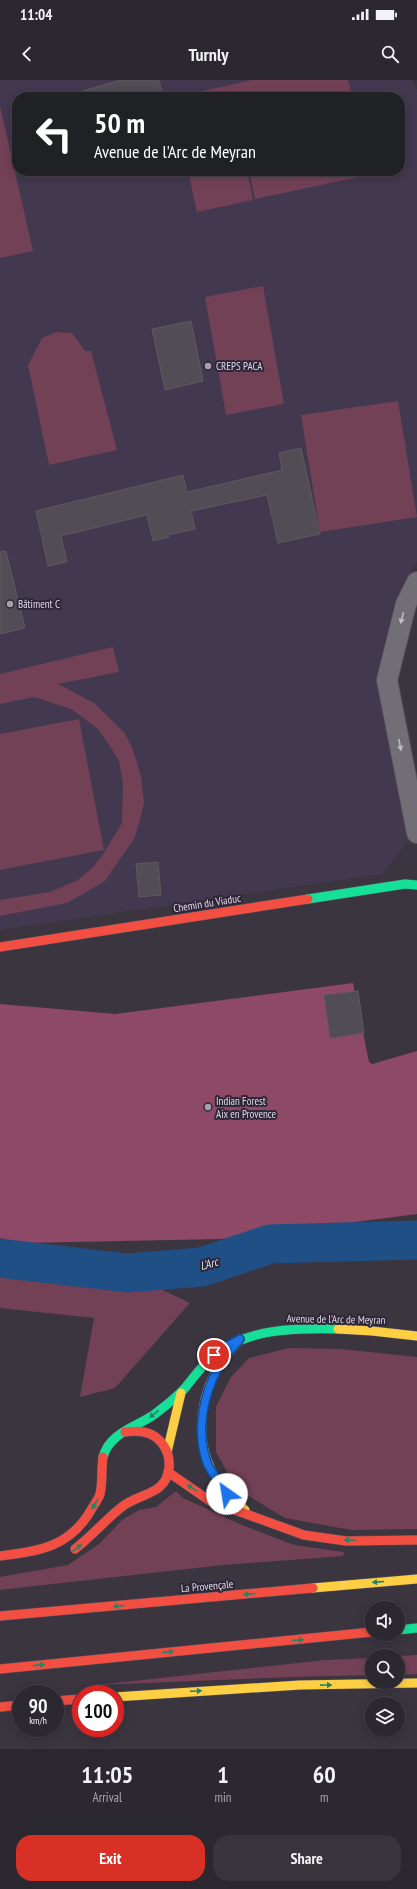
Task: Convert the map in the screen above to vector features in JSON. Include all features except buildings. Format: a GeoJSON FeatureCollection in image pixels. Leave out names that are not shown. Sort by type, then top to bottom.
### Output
{"type":"FeatureCollection","features":[{"type":"Feature","properties":{"kind":"main road","name":"Chemin du Viaduc"},"geometry":{"type":"LineString","coordinates":[[0,947],[405,884],[417,885]]}},
{"type":"Feature","properties":{"kind":"main road","name":"Avenue de l'Arc de Meyran"},"geometry":{"type":"LineString","coordinates":[[0,1556],[40,1550],[66,1540],[84,1524],[100,1495],[103,1458],[109,1444],[117,1436],[148,1418],[181,1393],[206,1362],[223,1348],[240,1339],[276,1331],[326,1329],[393,1332],[417,1336]]}},
{"type":"Feature","properties":{"kind":"main road"},"geometry":{"type":"LineString","coordinates":[[240,1339],[219,1364],[209,1388],[203,1414],[202,1441],[208,1465],[227,1494],[252,1517]]}},
{"type":"Feature","properties":{"kind":"main road","name":"Avenue de l'Arc de Meyran"},"geometry":{"type":"LineString","coordinates":[[168,1472],[169,1462],[167,1452],[181,1393]]}},
{"type":"Feature","properties":{"kind":"main road"},"geometry":{"type":"LineString","coordinates":[[125,1432],[135,1430],[150,1434],[162,1443],[167,1452]]}},
{"type":"Feature","properties":{"kind":"main road"},"geometry":{"type":"LineString","coordinates":[[102,1466],[106,1478],[112,1486]]}},
{"type":"Feature","properties":{"kind":"main road"},"geometry":{"type":"LineString","coordinates":[[123,1495],[132,1497],[151,1494],[165,1481],[168,1472],[210,1501],[304,1535],[346,1541],[417,1540]]}},
{"type":"Feature","properties":{"kind":"main road"},"geometry":{"type":"LineString","coordinates":[[69,1554],[85,1542],[123,1506],[142,1496]]}},
{"type":"Feature","properties":{"kind":"main road","name":"La Provençale"},"geometry":{"type":"LineString","coordinates":[[0,1616],[417,1579]]}},
{"type":"Feature","properties":{"kind":"main road"},"geometry":{"type":"LineString","coordinates":[[405,1629],[417,1628]]}},
{"type":"Feature","properties":{"kind":"main road"},"geometry":{"type":"LineString","coordinates":[[0,1669],[365,1633]]}},
{"type":"Feature","properties":{"kind":"main road"},"geometry":{"type":"LineString","coordinates":[[124,1696],[300,1685],[417,1683]]}},
{"type":"Feature","properties":{"kind":"main road"},"geometry":{"type":"LineString","coordinates":[[0,1707],[12,1706]]}},
{"type":"Feature","properties":{"kind":"street"},"geometry":{"type":"LineString","coordinates":[[417,582],[406,604],[387,680],[417,833]]}},
{"type":"Feature","properties":{"kind":"shaded area","name":"CREPS PACA"},"geometry":{"type":"Polygon","coordinates":[[[0,80],[412,80],[417,90],[417,561],[398,594],[382,690],[409,839],[383,874],[0,930],[0,80]]]}},
{"type":"Feature","properties":{"kind":"shaded area"},"geometry":{"type":"Polygon","coordinates":[[[252,80],[348,80],[351,92],[232,92],[230,85],[252,80]]]}},
{"type":"Feature","properties":{"kind":"shaded area"},"geometry":{"type":"Polygon","coordinates":[[[230,85],[231,92],[197,92],[230,85]]]}},
{"type":"Feature","properties":{"kind":"shaded area"},"geometry":{"type":"Polygon","coordinates":[[[0,106],[12,159],[12,176],[16,176],[33,251],[0,258],[0,106]]]}},
{"type":"Feature","properties":{"kind":"shaded area"},"geometry":{"type":"Polygon","coordinates":[[[189,176],[248,176],[253,200],[197,212],[189,176]]]}},
{"type":"Feature","properties":{"kind":"shaded area"},"geometry":{"type":"Polygon","coordinates":[[[250,176],[363,176],[255,199],[250,176]]]}},
{"type":"Feature","properties":{"kind":"shaded area"},"geometry":{"type":"Polygon","coordinates":[[[263,286],[284,404],[226,415],[205,297],[263,286]]]}},
{"type":"Feature","properties":{"kind":"shaded area"},"geometry":{"type":"Polygon","coordinates":[[[56,332],[72,333],[85,351],[91,351],[117,450],[49,465],[28,365],[42,338],[56,332]]]}},
{"type":"Feature","properties":{"kind":"shaded area"},"geometry":{"type":"Polygon","coordinates":[[[398,401],[417,517],[320,532],[301,415],[398,401]]]}},
{"type":"Feature","properties":{"kind":"shaded area"},"geometry":{"type":"Polygon","coordinates":[[[113,647],[119,672],[58,684],[94,703],[124,732],[132,747],[141,776],[144,803],[134,839],[105,881],[67,903],[0,916],[0,900],[50,892],[78,880],[91,869],[102,856],[122,823],[123,784],[119,761],[98,729],[71,709],[34,697],[0,704],[0,674],[113,647]]]}},
{"type":"Feature","properties":{"kind":"shaded area"},"geometry":{"type":"Polygon","coordinates":[[[79,719],[104,850],[0,870],[0,734],[79,719]]]}},
{"type":"Feature","properties":{"kind":"shaded area","name":"Indian Forest Aix en Provence"},"geometry":{"type":"Polygon","coordinates":[[[353,983],[369,1062],[372,1064],[417,1051],[417,1214],[222,1239],[22,1243],[0,1238],[0,1004],[115,1014],[353,983]]]}},
{"type":"Feature","properties":{"kind":"shaded area"},"geometry":{"type":"Polygon","coordinates":[[[0,1258],[127,1273],[190,1303],[115,1388],[80,1397],[94,1318],[0,1308],[0,1258]]]}},
{"type":"Feature","properties":{"kind":"shaded area"},"geometry":{"type":"Polygon","coordinates":[[[289,1348],[341,1349],[417,1357],[417,1529],[351,1530],[285,1518],[237,1489],[216,1452],[216,1407],[231,1377],[249,1358],[289,1348]]]}},
{"type":"Feature","properties":{"kind":"shaded area"},"geometry":{"type":"Polygon","coordinates":[[[176,1491],[183,1498],[242,1525],[294,1545],[344,1552],[343,1556],[223,1565],[0,1590],[0,1577],[68,1565],[99,1544],[122,1520],[139,1510],[156,1507],[176,1491]]]}},
{"type":"Feature","properties":{"kind":"shaded area"},"geometry":{"type":"Polygon","coordinates":[[[417,1655],[417,1674],[405,1675],[405,1656],[417,1655]]]}},
{"type":"Feature","properties":{"kind":"shaded area"},"geometry":{"type":"Polygon","coordinates":[[[365,1658],[365,1675],[97,1685],[325,1660],[365,1658]]]}},
{"type":"Feature","properties":{"kind":"waterway","name":"L'Arc"},"geometry":{"type":"LineString","coordinates":[[0,1258],[127,1273],[202,1267],[270,1244],[417,1240]]}},
{"type":"Feature","properties":{"kind":"traffic: fast"},"geometry":{"type":"LineString","coordinates":[[308,899],[405,884],[417,885]]}},
{"type":"Feature","properties":{"kind":"traffic: fast"},"geometry":{"type":"LineString","coordinates":[[103,1457],[107,1449],[118,1436],[148,1419],[170,1402],[185,1388],[207,1361],[224,1348],[255,1335],[271,1332],[305,1329],[338,1329]]}},
{"type":"Feature","properties":{"kind":"traffic: fast"},"geometry":{"type":"LineString","coordinates":[[405,1629],[417,1628]]}},
{"type":"Feature","properties":{"kind":"traffic: slow"},"geometry":{"type":"LineString","coordinates":[[338,1329],[417,1336]]}},
{"type":"Feature","properties":{"kind":"traffic: slow"},"geometry":{"type":"LineString","coordinates":[[240,1339],[225,1357],[214,1374],[209,1386],[203,1412],[202,1440],[212,1472],[224,1489],[245,1510]]}},
{"type":"Feature","properties":{"kind":"traffic: slow"},"geometry":{"type":"LineString","coordinates":[[167,1452],[181,1393]]}},
{"type":"Feature","properties":{"kind":"traffic: slow"},"geometry":{"type":"LineString","coordinates":[[313,1588],[417,1579]]}},
{"type":"Feature","properties":{"kind":"traffic: slow"},"geometry":{"type":"LineString","coordinates":[[124,1696],[300,1685],[417,1683]]}},
{"type":"Feature","properties":{"kind":"traffic: jam"},"geometry":{"type":"LineString","coordinates":[[0,947],[308,899]]}},
{"type":"Feature","properties":{"kind":"traffic: jam"},"geometry":{"type":"LineString","coordinates":[[75,1549],[123,1506],[158,1488],[163,1484],[167,1477],[169,1468],[168,1457],[161,1442],[149,1433],[135,1431],[125,1432]]}},
{"type":"Feature","properties":{"kind":"traffic: jam"},"geometry":{"type":"LineString","coordinates":[[0,1556],[40,1549],[52,1545],[73,1532],[83,1522],[100,1494],[103,1457]]}},
{"type":"Feature","properties":{"kind":"traffic: jam"},"geometry":{"type":"LineString","coordinates":[[168,1472],[210,1501],[304,1535],[346,1541],[417,1540]]}},
{"type":"Feature","properties":{"kind":"traffic: jam"},"geometry":{"type":"LineString","coordinates":[[0,1616],[313,1588]]}},
{"type":"Feature","properties":{"kind":"traffic: jam"},"geometry":{"type":"LineString","coordinates":[[0,1669],[365,1633]]}},
{"type":"Feature","properties":{"kind":"traffic: jam"},"geometry":{"type":"LineString","coordinates":[[64,1700],[72,1700]]}},
{"type":"Feature","properties":{"kind":"traffic: jam"},"geometry":{"type":"LineString","coordinates":[[0,1707],[12,1706]]}},
{"type":"Feature","properties":{"kind":"place","name":"CREPS PACA"},"geometry":{"type":"Point","coordinates":[208,366]}},
{"type":"Feature","properties":{"kind":"place","name":"Bâtiment C"},"geometry":{"type":"Point","coordinates":[10,604]}},
{"type":"Feature","properties":{"kind":"place","name":"Indian Forest Aix en Provence"},"geometry":{"type":"Point","coordinates":[208,1107]}},
{"type":"Feature","properties":{"kind":"route"},"geometry":{"type":"LineString","coordinates":[[214,1355],[223,1348],[240,1339],[219,1364],[209,1388],[203,1414],[202,1441],[208,1465],[227,1494]]}}]}
